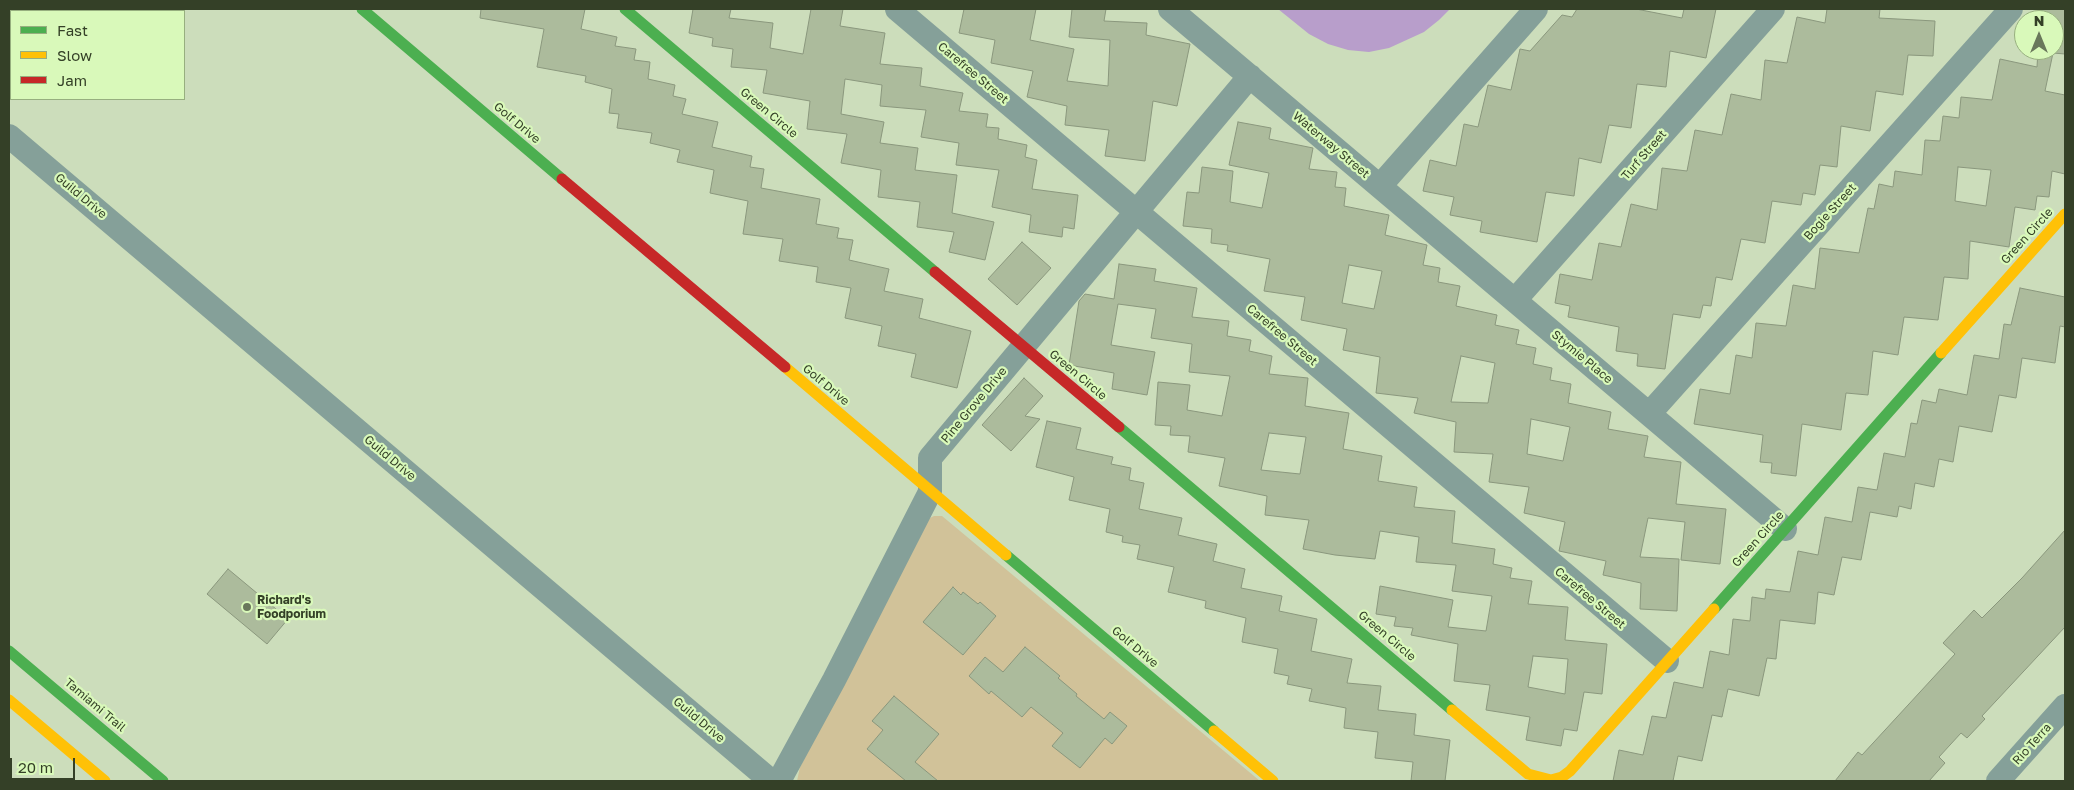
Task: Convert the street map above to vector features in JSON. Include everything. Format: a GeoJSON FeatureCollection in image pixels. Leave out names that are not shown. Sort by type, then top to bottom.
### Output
{"type":"FeatureCollection","features":[{"type":"Feature","properties":{"kind":"street","name":"Golf Drive"},"geometry":{"type":"LineString","coordinates":[[362,9],[1273,781]]}},
{"type":"Feature","properties":{"kind":"street","name":"Green Circle"},"geometry":{"type":"LineString","coordinates":[[625,9],[1528,774],[1551,780],[1562,777],[1570,771],[2065,214]]}},
{"type":"Feature","properties":{"kind":"street","name":"Carefree Street"},"geometry":{"type":"LineString","coordinates":[[897,9],[1667,661]]}},
{"type":"Feature","properties":{"kind":"street","name":"Waterway Street"},"geometry":{"type":"LineString","coordinates":[[1170,9],[1380,186],[1536,9]]}},
{"type":"Feature","properties":{"kind":"street","name":"Turf Street"},"geometry":{"type":"LineString","coordinates":[[1515,300],[1773,9]]}},
{"type":"Feature","properties":{"kind":"street","name":"Bogie Street"},"geometry":{"type":"LineString","coordinates":[[1649,414],[2012,9]]}},
{"type":"Feature","properties":{"kind":"street","name":"Pine Grove Drive"},"geometry":{"type":"LineString","coordinates":[[780,781],[930,492],[930,458],[1250,76]]}},
{"type":"Feature","properties":{"kind":"street","name":"Guild Drive"},"geometry":{"type":"LineString","coordinates":[[9,136],[771,781]]}},
{"type":"Feature","properties":{"kind":"street","name":"Stymie Place"},"geometry":{"type":"LineString","coordinates":[[1380,186],[1785,529]]}},
{"type":"Feature","properties":{"kind":"street","name":"Tamiami Trail"},"geometry":{"type":"LineString","coordinates":[[9,651],[163,781]]}},
{"type":"Feature","properties":{"kind":"street"},"geometry":{"type":"LineString","coordinates":[[9,700],[105,781]]}},
{"type":"Feature","properties":{"kind":"street","name":"Rio Terra"},"geometry":{"type":"LineString","coordinates":[[1998,781],[2065,706]]}},
{"type":"Feature","properties":{"kind":"shaded area"},"geometry":{"type":"Polygon","coordinates":[[[1278,9],[1450,9],[1424,32],[1389,48],[1369,52],[1348,50],[1328,44],[1309,34],[1278,9]]]}},
{"type":"Feature","properties":{"kind":"shaded area"},"geometry":{"type":"Polygon","coordinates":[[[934,516],[942,516],[1260,781],[797,781],[800,767],[926,520],[934,516]]]}},
{"type":"Feature","properties":{"kind":"building"},"geometry":{"type":"Polygon","coordinates":[[[481,9],[585,9],[581,29],[617,37],[615,46],[636,49],[634,60],[650,62],[648,79],[675,85],[673,96],[686,99],[682,114],[718,122],[712,147],[752,156],[750,167],[764,169],[761,188],[820,199],[816,224],[839,228],[837,238],[853,240],[849,260],[889,269],[884,291],[923,299],[919,318],[971,331],[957,388],[911,377],[916,354],[878,346],[882,326],[845,318],[851,288],[816,282],[818,267],[779,261],[783,239],[743,234],[748,201],[710,193],[714,170],[677,162],[680,150],[650,143],[652,133],[617,128],[619,114],[609,113],[612,89],[585,82],[586,76],[537,67],[544,29],[480,18],[481,9]]]}},
{"type":"Feature","properties":{"kind":"building"},"geometry":{"type":"Polygon","coordinates":[[[693,9],[731,9],[729,18],[773,23],[770,48],[803,54],[811,9],[843,9],[840,26],[885,33],[880,64],[922,68],[920,86],[963,93],[959,111],[988,114],[986,127],[999,128],[998,139],[1027,145],[1025,157],[1037,160],[1032,189],[1078,195],[1074,229],[1063,227],[1062,237],[1029,232],[1031,215],[992,207],[999,170],[956,165],[959,143],[921,137],[926,110],[880,106],[882,85],[845,79],[841,114],[884,122],[880,143],[918,148],[915,170],[957,175],[952,213],[994,222],[985,260],[949,252],[954,232],[917,227],[920,202],[878,197],[881,170],[841,163],[847,134],[807,129],[810,101],[763,93],[767,70],[731,67],[733,49],[712,46],[713,38],[689,33],[693,9]]]}},
{"type":"Feature","properties":{"kind":"building"},"geometry":{"type":"Polygon","coordinates":[[[964,9],[1036,9],[1030,40],[1074,49],[1067,81],[1108,86],[1110,40],[1069,37],[1072,9],[1106,9],[1104,21],[1147,23],[1146,35],[1190,44],[1177,106],[1153,101],[1145,161],[1105,156],[1109,130],[1065,125],[1067,106],[1027,97],[1033,71],[991,63],[995,40],[959,33],[964,9]]]}},
{"type":"Feature","properties":{"kind":"building"},"geometry":{"type":"Polygon","coordinates":[[[1577,9],[1636,9],[1682,18],[1684,9],[1716,9],[1706,58],[1670,51],[1666,87],[1637,84],[1631,128],[1609,125],[1601,163],[1579,158],[1574,196],[1546,192],[1537,242],[1480,232],[1482,221],[1450,215],[1454,197],[1423,191],[1430,160],[1456,166],[1464,124],[1478,127],[1488,85],[1511,90],[1520,49],[1530,51],[1562,15],[1572,17],[1577,9]]]}},
{"type":"Feature","properties":{"kind":"building"},"geometry":{"type":"Polygon","coordinates":[[[1827,9],[1880,9],[1879,18],[1935,21],[1933,56],[1908,55],[1903,95],[1876,91],[1870,131],[1841,126],[1837,167],[1820,165],[1815,195],[1803,193],[1801,205],[1772,201],[1765,243],[1741,239],[1732,280],[1716,277],[1711,306],[1703,305],[1700,318],[1673,314],[1665,369],[1637,366],[1638,354],[1616,351],[1619,327],[1568,317],[1570,306],[1555,303],[1560,274],[1592,280],[1599,243],[1621,247],[1631,204],[1657,210],[1662,168],[1687,171],[1695,130],[1722,135],[1731,94],[1761,100],[1765,60],[1787,63],[1797,17],[1825,23],[1827,9]]]}},
{"type":"Feature","properties":{"kind":"building"},"geometry":{"type":"Polygon","coordinates":[[[2042,9],[2065,9],[2065,54],[2064,10],[2042,9]]]}},
{"type":"Feature","properties":{"kind":"building"},"geometry":{"type":"Polygon","coordinates":[[[2000,59],[2037,67],[2037,60],[2052,60],[2045,91],[2065,95],[2065,174],[2052,171],[2049,197],[2037,196],[2035,210],[2015,207],[2009,247],[1970,241],[1968,279],[1944,277],[1938,320],[1904,317],[1898,355],[1873,351],[1868,395],[1846,393],[1841,430],[1802,424],[1796,476],[1771,473],[1772,463],[1760,462],[1763,435],[1694,424],[1700,389],[1730,394],[1736,355],[1752,358],[1756,323],[1786,326],[1793,285],[1815,289],[1820,248],[1859,253],[1868,208],[1874,209],[1879,184],[1893,187],[1895,171],[1922,175],[1925,140],[1940,141],[1943,116],[1959,118],[1961,97],[1992,100],[2000,59]],[[1958,167],[1955,201],[1986,206],[1991,170],[1958,167]]]}},
{"type":"Feature","properties":{"kind":"building"},"geometry":{"type":"Polygon","coordinates":[[[1238,122],[1271,128],[1269,139],[1313,148],[1309,169],[1337,172],[1335,187],[1346,188],[1344,206],[1389,215],[1385,235],[1427,245],[1423,265],[1440,268],[1438,282],[1460,286],[1456,306],[1497,315],[1495,325],[1519,330],[1516,344],[1536,348],[1533,364],[1552,368],[1550,380],[1571,384],[1568,403],[1611,412],[1608,429],[1648,436],[1644,457],[1681,462],[1676,504],[1726,509],[1720,564],[1681,560],[1685,522],[1648,518],[1640,557],[1679,559],[1677,611],[1640,609],[1641,583],[1603,575],[1606,561],[1559,551],[1565,522],[1524,513],[1529,487],[1489,482],[1493,454],[1454,452],[1456,422],[1414,413],[1418,398],[1376,393],[1380,357],[1343,350],[1347,329],[1301,320],[1305,297],[1264,291],[1270,259],[1227,251],[1228,245],[1211,243],[1212,229],[1183,226],[1187,192],[1199,193],[1202,167],[1233,171],[1230,202],[1262,208],[1269,173],[1229,165],[1238,122]],[[1349,265],[1342,303],[1374,309],[1382,271],[1349,265]],[[1461,356],[1451,402],[1488,403],[1495,363],[1461,356]],[[1531,419],[1527,454],[1563,461],[1570,427],[1531,419]]]}},
{"type":"Feature","properties":{"kind":"building"},"geometry":{"type":"Polygon","coordinates":[[[1022,242],[1051,268],[1017,305],[988,279],[1022,242]]]}},
{"type":"Feature","properties":{"kind":"building"},"geometry":{"type":"Polygon","coordinates":[[[1119,264],[1156,269],[1154,281],[1197,288],[1192,317],[1229,321],[1227,336],[1251,340],[1249,351],[1272,356],[1269,374],[1308,378],[1305,406],[1349,413],[1343,449],[1382,456],[1378,481],[1417,487],[1414,507],[1455,511],[1452,543],[1495,549],[1493,564],[1512,568],[1510,578],[1532,581],[1528,604],[1568,607],[1565,640],[1607,644],[1602,694],[1584,692],[1577,731],[1564,729],[1561,746],[1526,740],[1530,717],[1486,710],[1490,685],[1454,681],[1458,644],[1411,635],[1413,628],[1394,626],[1396,617],[1376,614],[1380,586],[1453,600],[1448,627],[1486,631],[1492,596],[1452,591],[1456,565],[1416,562],[1419,537],[1380,531],[1375,559],[1335,555],[1303,549],[1309,520],[1265,515],[1267,496],[1219,486],[1225,458],[1188,452],[1190,436],[1170,435],[1171,426],[1155,425],[1158,382],[1190,385],[1187,410],[1222,416],[1230,376],[1189,372],[1192,344],[1151,338],[1156,309],[1118,304],[1111,345],[1155,352],[1147,395],[1112,389],[1114,373],[1069,365],[1079,301],[1085,294],[1114,299],[1119,264]],[[1269,433],[1261,470],[1300,474],[1306,437],[1269,433]],[[1533,656],[1528,687],[1565,694],[1568,659],[1533,656]]]}},
{"type":"Feature","properties":{"kind":"building"},"geometry":{"type":"Polygon","coordinates":[[[2020,288],[2065,297],[2065,327],[2060,326],[2055,363],[2022,358],[2016,398],[1999,395],[1992,432],[1959,426],[1953,462],[1939,459],[1934,487],[1915,483],[1911,509],[1899,506],[1897,517],[1870,512],[1861,560],[1842,557],[1834,595],[1818,592],[1815,624],[1780,620],[1776,659],[1767,658],[1759,696],[1728,689],[1722,717],[1712,715],[1702,761],[1678,756],[1673,781],[1613,781],[1619,750],[1643,755],[1652,716],[1666,718],[1674,682],[1703,688],[1710,651],[1729,655],[1733,619],[1750,621],[1752,597],[1765,599],[1766,589],[1790,592],[1798,551],[1818,555],[1825,517],[1852,522],[1858,487],[1877,490],[1884,453],[1905,457],[1911,423],[1917,424],[1922,400],[1936,403],[1939,389],[1967,395],[1974,355],[1999,359],[2004,324],[2011,325],[2020,288]]]}},
{"type":"Feature","properties":{"kind":"building"},"geometry":{"type":"Polygon","coordinates":[[[1024,378],[1043,396],[1025,416],[1040,419],[1011,451],[982,425],[1024,378]]]}},
{"type":"Feature","properties":{"kind":"building"},"geometry":{"type":"Polygon","coordinates":[[[1047,421],[1081,428],[1076,449],[1113,457],[1111,464],[1131,468],[1129,480],[1144,483],[1139,509],[1182,518],[1178,535],[1217,544],[1213,561],[1245,569],[1241,588],[1282,596],[1279,611],[1317,619],[1311,651],[1352,659],[1347,683],[1381,686],[1378,710],[1416,714],[1414,735],[1450,740],[1445,781],[1411,781],[1413,762],[1375,758],[1378,732],[1344,728],[1346,708],[1309,701],[1312,689],[1287,684],[1289,676],[1274,673],[1278,649],[1242,642],[1246,618],[1205,608],[1206,601],[1168,592],[1174,567],[1137,559],[1140,545],[1122,542],[1123,536],[1106,532],[1110,509],[1069,500],[1074,477],[1036,467],[1047,421]]]}},
{"type":"Feature","properties":{"kind":"building"},"geometry":{"type":"Polygon","coordinates":[[[2065,530],[2065,627],[1982,716],[1985,719],[1967,738],[1961,733],[1939,757],[1945,763],[1929,781],[1835,781],[1858,752],[1862,755],[1955,654],[1943,643],[1974,610],[1982,618],[2022,578],[2065,530]]]}},
{"type":"Feature","properties":{"kind":"building","name":"Richard's Foodporium"},"geometry":{"type":"Polygon","coordinates":[[[228,569],[288,619],[267,644],[207,594],[228,569]]]}},
{"type":"Feature","properties":{"kind":"building"},"geometry":{"type":"Polygon","coordinates":[[[953,587],[961,595],[963,592],[978,604],[980,602],[996,616],[963,655],[923,622],[953,587]]]}},
{"type":"Feature","properties":{"kind":"building"},"geometry":{"type":"Polygon","coordinates":[[[1025,647],[1060,676],[1058,678],[1077,694],[1076,696],[1104,719],[1110,712],[1127,726],[1112,744],[1105,738],[1080,768],[1052,746],[1063,733],[1031,707],[1022,717],[991,691],[989,694],[969,676],[985,657],[1003,672],[1025,647]]]}},
{"type":"Feature","properties":{"kind":"building"},"geometry":{"type":"Polygon","coordinates":[[[894,696],[939,734],[915,762],[938,781],[906,781],[867,749],[883,730],[872,721],[894,696]]]}},
{"type":"Feature","properties":{"kind":"traffic: fast"},"geometry":{"type":"LineString","coordinates":[[362,9],[562,179]]}},
{"type":"Feature","properties":{"kind":"traffic: fast"},"geometry":{"type":"LineString","coordinates":[[625,9],[935,272]]}},
{"type":"Feature","properties":{"kind":"traffic: fast"},"geometry":{"type":"LineString","coordinates":[[1714,609],[1941,353]]}},
{"type":"Feature","properties":{"kind":"traffic: fast"},"geometry":{"type":"LineString","coordinates":[[1119,427],[1452,710]]}},
{"type":"Feature","properties":{"kind":"traffic: fast"},"geometry":{"type":"LineString","coordinates":[[1006,555],[1214,731]]}},
{"type":"Feature","properties":{"kind":"traffic: fast"},"geometry":{"type":"LineString","coordinates":[[9,651],[163,781]]}},
{"type":"Feature","properties":{"kind":"traffic: slow"},"geometry":{"type":"LineString","coordinates":[[1941,353],[2065,214]]}},
{"type":"Feature","properties":{"kind":"traffic: slow"},"geometry":{"type":"LineString","coordinates":[[785,367],[1006,555]]}},
{"type":"Feature","properties":{"kind":"traffic: slow"},"geometry":{"type":"LineString","coordinates":[[1452,710],[1528,774],[1551,780],[1562,777],[1570,771],[1714,609]]}},
{"type":"Feature","properties":{"kind":"traffic: slow"},"geometry":{"type":"LineString","coordinates":[[9,700],[105,781]]}},
{"type":"Feature","properties":{"kind":"traffic: slow"},"geometry":{"type":"LineString","coordinates":[[1214,731],[1273,781]]}},
{"type":"Feature","properties":{"kind":"traffic: jam"},"geometry":{"type":"LineString","coordinates":[[562,179],[785,367]]}},
{"type":"Feature","properties":{"kind":"traffic: jam"},"geometry":{"type":"LineString","coordinates":[[935,272],[1119,427]]}},
{"type":"Feature","properties":{"kind":"place","name":"Richard's Foodporium"},"geometry":{"type":"Point","coordinates":[247,607]}}]}
